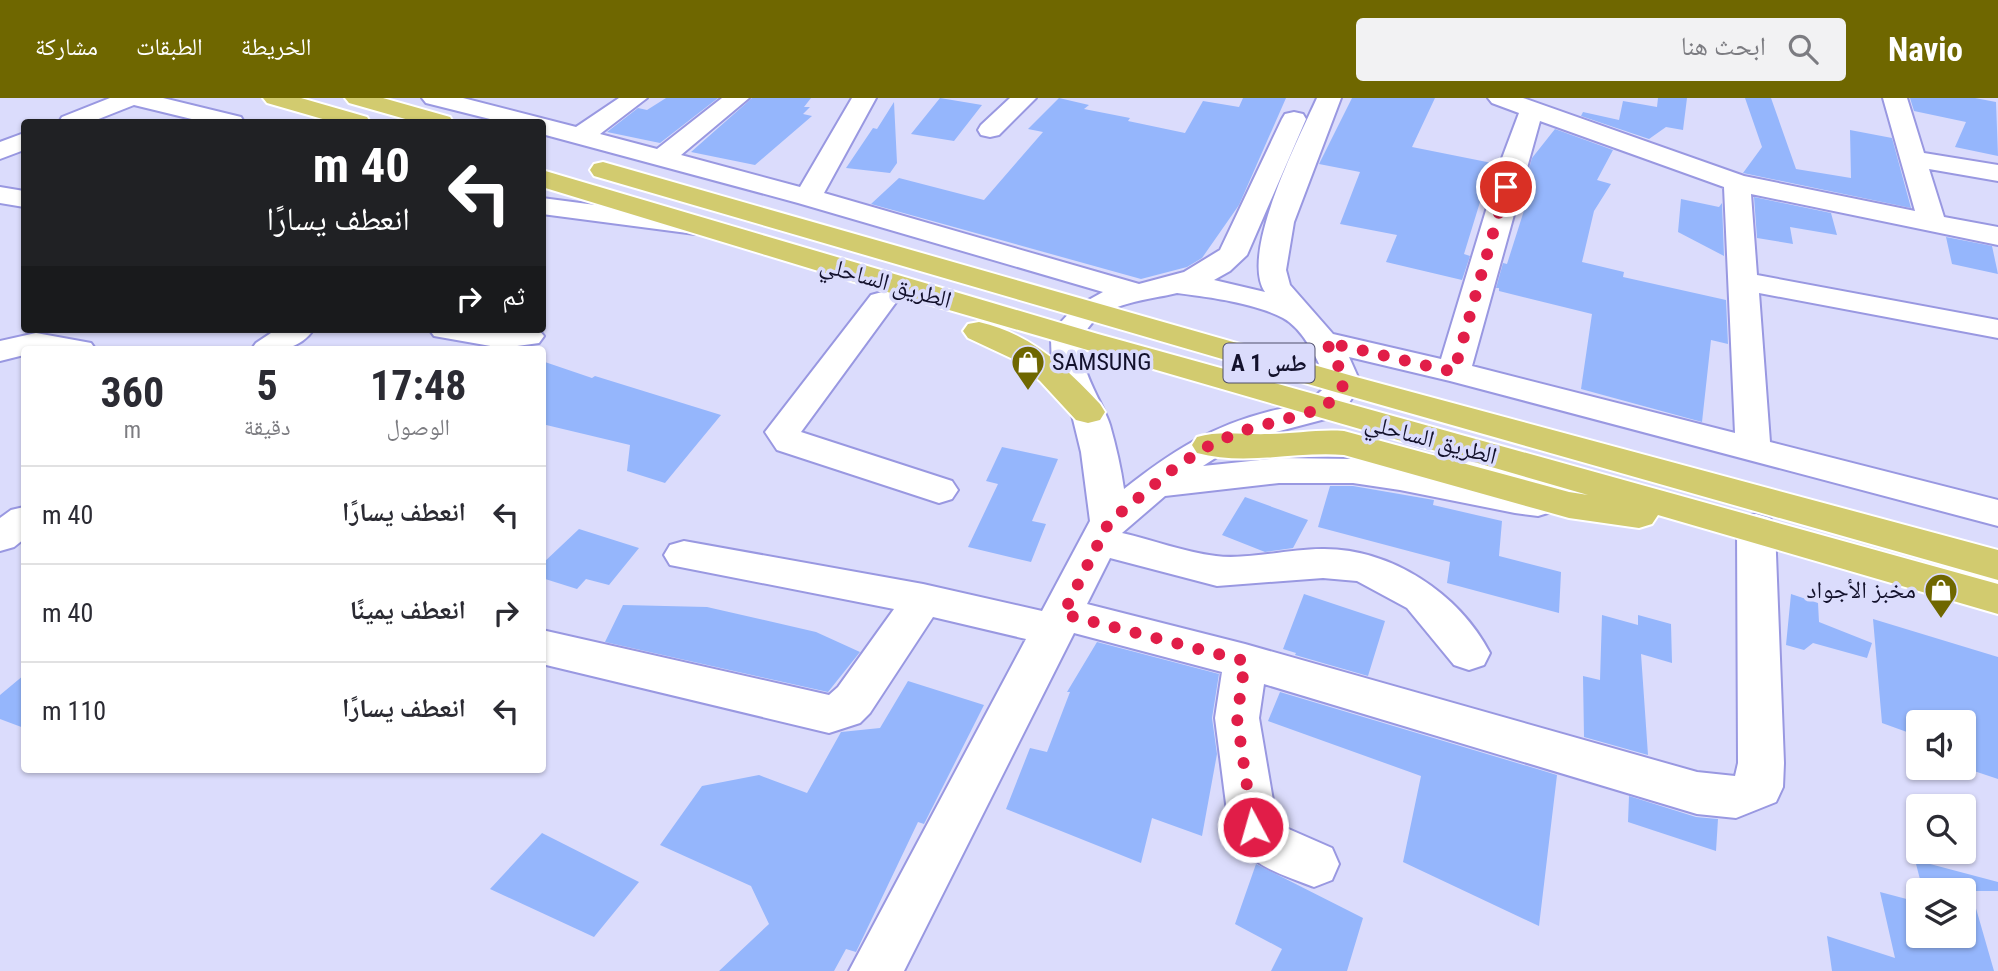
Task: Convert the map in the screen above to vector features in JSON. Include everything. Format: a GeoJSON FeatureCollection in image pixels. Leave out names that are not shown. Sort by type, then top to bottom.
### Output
{"type":"FeatureCollection","features":[{"type":"Feature","properties":{"kind":"highway"},"geometry":{"type":"LineString","coordinates":[[275,98],[348,119]]}},
{"type":"Feature","properties":{"kind":"highway"},"geometry":{"type":"LineString","coordinates":[[357,98],[430,119]]}},
{"type":"Feature","properties":{"kind":"highway","name":"الطريق الساحلي"},"geometry":{"type":"LineString","coordinates":[[546,153],[1078,324]]}},
{"type":"Feature","properties":{"kind":"highway","name":"الطريق الساحلي"},"geometry":{"type":"LineString","coordinates":[[546,179],[760,245],[1078,324],[1333,396],[1998,565]]}},
{"type":"Feature","properties":{"kind":"highway"},"geometry":{"type":"LineString","coordinates":[[760,245],[764,259],[776,268],[1017,345],[1037,358],[1088,412]]}},
{"type":"Feature","properties":{"kind":"highway","name":"الطريق الساحلي"},"geometry":{"type":"LineString","coordinates":[[1333,396],[1704,513],[1998,599]]}},
{"type":"Feature","properties":{"kind":"highway"},"geometry":{"type":"LineString","coordinates":[[1210,445],[1345,443],[1569,505],[1643,516],[1704,513]]}},
{"type":"Feature","properties":{"kind":"street"},"geometry":{"type":"LineString","coordinates":[[79,119],[132,98],[220,119]]}},
{"type":"Feature","properties":{"kind":"street"},"geometry":{"type":"LineString","coordinates":[[434,98],[517,119]]}},
{"type":"Feature","properties":{"kind":"street"},"geometry":{"type":"LineString","coordinates":[[580,136],[635,98]]}},
{"type":"Feature","properties":{"kind":"street"},"geometry":{"type":"LineString","coordinates":[[662,158],[737,98]]}},
{"type":"Feature","properties":{"kind":"street"},"geometry":{"type":"LineString","coordinates":[[808,197],[864,98]]}},
{"type":"Feature","properties":{"kind":"street"},"geometry":{"type":"LineString","coordinates":[[990,130],[1024,98]]}},
{"type":"Feature","properties":{"kind":"street"},"geometry":{"type":"LineString","coordinates":[[1105,531],[1105,475],[1088,412],[1066,351],[1078,324],[1110,300],[1200,277],[1218,267],[1231,255],[1305,98]]}},
{"type":"Feature","properties":{"kind":"street"},"geometry":{"type":"LineString","coordinates":[[876,971],[1105,531],[1156,484],[1210,445],[1333,396],[1337,362],[1326,342],[1273,282],[1270,271],[1277,233],[1302,162],[1329,98]]}},
{"type":"Feature","properties":{"kind":"street"},"geometry":{"type":"LineString","coordinates":[[1500,98],[1737,183],[1998,236]]}},
{"type":"Feature","properties":{"kind":"street"},"geometry":{"type":"LineString","coordinates":[[1895,98],[1932,223]]}},
{"type":"Feature","properties":{"kind":"street"},"geometry":{"type":"LineString","coordinates":[[1454,372],[1514,161],[1532,109]]}},
{"type":"Feature","properties":{"kind":"street"},"geometry":{"type":"LineString","coordinates":[[546,127],[808,197],[1138,293]]}},
{"type":"Feature","properties":{"kind":"street"},"geometry":{"type":"LineString","coordinates":[[1914,159],[1998,173]]}},
{"type":"Feature","properties":{"kind":"street"},"geometry":{"type":"LineString","coordinates":[[1737,183],[1753,448]]}},
{"type":"Feature","properties":{"kind":"street"},"geometry":{"type":"LineString","coordinates":[[0,195],[21,198]]}},
{"type":"Feature","properties":{"kind":"street"},"geometry":{"type":"LineString","coordinates":[[546,207],[695,226]]}},
{"type":"Feature","properties":{"kind":"street"},"geometry":{"type":"LineString","coordinates":[[1743,281],[1998,329]]}},
{"type":"Feature","properties":{"kind":"street"},"geometry":{"type":"LineString","coordinates":[[1176,284],[1228,291],[1297,312]]}},
{"type":"Feature","properties":{"kind":"street"},"geometry":{"type":"LineString","coordinates":[[882,302],[783,432],[790,442],[939,490]]}},
{"type":"Feature","properties":{"kind":"street"},"geometry":{"type":"LineString","coordinates":[[273,346],[292,333]]}},
{"type":"Feature","properties":{"kind":"street"},"geometry":{"type":"LineString","coordinates":[[470,333],[502,338],[528,336]]}},
{"type":"Feature","properties":{"kind":"street"},"geometry":{"type":"LineString","coordinates":[[1326,342],[1753,448],[1998,513]]}},
{"type":"Feature","properties":{"kind":"street"},"geometry":{"type":"LineString","coordinates":[[22,346],[36,343],[55,346]]}},
{"type":"Feature","properties":{"kind":"street"},"geometry":{"type":"LineString","coordinates":[[0,351],[21,346]]}},
{"type":"Feature","properties":{"kind":"street"},"geometry":{"type":"LineString","coordinates":[[1156,484],[1283,470],[1334,469],[1402,478],[1506,499],[1569,505]]}},
{"type":"Feature","properties":{"kind":"street"},"geometry":{"type":"LineString","coordinates":[[0,537],[21,522]]}},
{"type":"Feature","properties":{"kind":"street"},"geometry":{"type":"LineString","coordinates":[[684,555],[1059,622],[1245,661],[1697,793],[1741,798],[1759,787],[1761,763],[1756,528]]}},
{"type":"Feature","properties":{"kind":"street"},"geometry":{"type":"LineString","coordinates":[[1105,531],[1217,571],[1323,563],[1364,567],[1422,597],[1469,653]]}},
{"type":"Feature","properties":{"kind":"street"},"geometry":{"type":"LineString","coordinates":[[546,648],[829,714],[844,710],[854,700],[923,599]]}},
{"type":"Feature","properties":{"kind":"street"},"geometry":{"type":"LineString","coordinates":[[1245,661],[1237,718],[1253,827],[1267,843],[1314,864]]}},
{"type":"Feature","properties":{"kind":"building"},"geometry":{"type":"Polygon","coordinates":[[[666,98],[718,98],[660,143],[607,132],[638,108],[647,110],[666,98]]]}},
{"type":"Feature","properties":{"kind":"building"},"geometry":{"type":"Polygon","coordinates":[[[752,98],[811,98],[804,107],[810,107],[803,114],[812,116],[755,165],[691,152],[752,98]]]}},
{"type":"Feature","properties":{"kind":"building"},"geometry":{"type":"Polygon","coordinates":[[[940,98],[982,105],[954,141],[911,134],[940,98]]]}},
{"type":"Feature","properties":{"kind":"building"},"geometry":{"type":"Polygon","coordinates":[[[1059,98],[1089,105],[1084,109],[1185,133],[1203,101],[1239,107],[1243,98],[1286,98],[1239,205],[1202,258],[1187,267],[1141,279],[871,204],[899,178],[984,200],[1043,132],[1028,129],[1059,98]]]}},
{"type":"Feature","properties":{"kind":"building"},"geometry":{"type":"Polygon","coordinates":[[[1352,98],[1435,98],[1412,147],[1492,163],[1464,254],[1470,256],[1462,280],[1386,262],[1397,235],[1340,224],[1360,172],[1319,164],[1352,98]]]}},
{"type":"Feature","properties":{"kind":"building"},"geometry":{"type":"Polygon","coordinates":[[[1658,98],[1687,98],[1683,130],[1666,127],[1649,139],[1581,116],[1583,112],[1619,120],[1623,101],[1657,107],[1658,98]]]}},
{"type":"Feature","properties":{"kind":"building"},"geometry":{"type":"Polygon","coordinates":[[[1745,98],[1771,98],[1796,169],[1851,178],[1850,130],[1892,138],[1911,208],[1743,173],[1762,147],[1745,98]]]}},
{"type":"Feature","properties":{"kind":"building"},"geometry":{"type":"Polygon","coordinates":[[[1910,98],[1975,98],[1996,102],[1998,156],[1955,147],[1966,122],[1914,111],[1910,98]]]}},
{"type":"Feature","properties":{"kind":"building"},"geometry":{"type":"Polygon","coordinates":[[[894,102],[897,163],[890,173],[846,168],[873,128],[877,129],[894,102]]]}},
{"type":"Feature","properties":{"kind":"building"},"geometry":{"type":"Polygon","coordinates":[[[1555,129],[1613,150],[1597,180],[1611,184],[1594,211],[1582,262],[1624,272],[1623,277],[1726,300],[1728,344],[1711,340],[1702,422],[1581,389],[1592,314],[1499,291],[1499,288],[1496,288],[1503,263],[1507,264],[1534,179],[1527,176],[1532,158],[1555,129]]]}},
{"type":"Feature","properties":{"kind":"building"},"geometry":{"type":"Polygon","coordinates":[[[1754,197],[1831,213],[1837,235],[1790,227],[1793,244],[1757,238],[1754,197]]]}},
{"type":"Feature","properties":{"kind":"building"},"geometry":{"type":"Polygon","coordinates":[[[1681,199],[1719,207],[1722,203],[1724,256],[1678,232],[1681,199]]]}},
{"type":"Feature","properties":{"kind":"building"},"geometry":{"type":"Polygon","coordinates":[[[1946,237],[1992,246],[1998,274],[1952,264],[1946,237]]]}},
{"type":"Feature","properties":{"kind":"building"},"geometry":{"type":"Polygon","coordinates":[[[546,362],[721,415],[665,483],[627,471],[630,445],[546,425],[546,362]]]}},
{"type":"Feature","properties":{"kind":"building"},"geometry":{"type":"Polygon","coordinates":[[[1002,447],[1058,459],[1032,521],[1046,524],[1031,562],[968,547],[998,484],[986,481],[1002,447]]]}},
{"type":"Feature","properties":{"kind":"building"},"geometry":{"type":"Polygon","coordinates":[[[1330,486],[1353,486],[1434,500],[1433,505],[1502,521],[1499,556],[1561,572],[1559,613],[1447,583],[1450,562],[1318,527],[1330,486]]]}},
{"type":"Feature","properties":{"kind":"building"},"geometry":{"type":"Polygon","coordinates":[[[1245,497],[1308,520],[1293,548],[1265,552],[1222,535],[1245,497]]]}},
{"type":"Feature","properties":{"kind":"building"},"geometry":{"type":"Polygon","coordinates":[[[579,529],[639,548],[609,585],[586,579],[577,589],[546,579],[546,560],[579,529]]]}},
{"type":"Feature","properties":{"kind":"building"},"geometry":{"type":"Polygon","coordinates":[[[1304,594],[1385,621],[1368,676],[1283,649],[1304,594]]]}},
{"type":"Feature","properties":{"kind":"building"},"geometry":{"type":"Polygon","coordinates":[[[1791,594],[1818,603],[1819,622],[1872,643],[1867,658],[1813,643],[1804,650],[1786,645],[1791,594]]]}},
{"type":"Feature","properties":{"kind":"building"},"geometry":{"type":"Polygon","coordinates":[[[623,605],[707,607],[816,632],[860,652],[828,692],[605,642],[623,605]]]}},
{"type":"Feature","properties":{"kind":"building"},"geometry":{"type":"Polygon","coordinates":[[[1602,615],[1638,625],[1638,615],[1671,624],[1672,663],[1641,654],[1648,755],[1584,737],[1583,676],[1600,680],[1602,615]]]}},
{"type":"Feature","properties":{"kind":"building"},"geometry":{"type":"Polygon","coordinates":[[[1873,619],[1998,657],[1998,779],[1976,772],[1976,710],[1906,710],[1906,732],[1882,723],[1873,619]]]}},
{"type":"Feature","properties":{"kind":"building"},"geometry":{"type":"Polygon","coordinates":[[[1097,642],[1219,674],[1212,718],[1217,754],[1202,836],[1152,818],[1141,863],[1006,809],[1030,748],[1047,752],[1070,692],[1067,692],[1097,642]]]}},
{"type":"Feature","properties":{"kind":"building"},"geometry":{"type":"Polygon","coordinates":[[[21,678],[21,727],[0,719],[0,695],[21,678]]]}},
{"type":"Feature","properties":{"kind":"building"},"geometry":{"type":"Polygon","coordinates":[[[908,681],[984,705],[924,824],[918,822],[856,952],[846,949],[834,971],[719,971],[769,924],[751,886],[660,845],[702,786],[759,775],[807,793],[841,732],[880,728],[908,681]]]}},
{"type":"Feature","properties":{"kind":"building"},"geometry":{"type":"Polygon","coordinates":[[[1280,692],[1557,775],[1539,926],[1403,862],[1421,776],[1268,721],[1280,692]]]}},
{"type":"Feature","properties":{"kind":"building"},"geometry":{"type":"Polygon","coordinates":[[[1629,796],[1696,817],[1718,819],[1716,851],[1628,822],[1629,796]]]}},
{"type":"Feature","properties":{"kind":"building"},"geometry":{"type":"Polygon","coordinates":[[[542,833],[639,882],[594,937],[490,889],[542,833]]]}},
{"type":"Feature","properties":{"kind":"building"},"geometry":{"type":"Polygon","coordinates":[[[1256,864],[1363,918],[1347,971],[1271,971],[1282,949],[1235,924],[1256,864]]]}},
{"type":"Feature","properties":{"kind":"building"},"geometry":{"type":"Polygon","coordinates":[[[1916,864],[1930,864],[1998,882],[1998,891],[1976,891],[1976,878],[1920,878],[1916,864]]]}},
{"type":"Feature","properties":{"kind":"building"},"geometry":{"type":"Polygon","coordinates":[[[1880,892],[1906,899],[1906,948],[1976,948],[1976,908],[1994,971],[1832,971],[1827,936],[1895,958],[1880,892]]]}},
{"type":"Feature","properties":{"kind":"place","name":"SAMSUNG"},"geometry":{"type":"Point","coordinates":[1028,392]}},
{"type":"Feature","properties":{"kind":"place","name":"مخبز الأجواد"},"geometry":{"type":"Point","coordinates":[1941,620]}},
{"type":"Feature","properties":{"kind":"route"},"geometry":{"type":"LineString","coordinates":[[1253,827],[1252,804],[1237,718],[1245,661],[1063,614],[1109,522],[1177,466],[1210,445],[1239,432],[1321,409],[1335,398],[1344,384],[1337,362],[1326,342],[1454,372],[1506,187]]}}]}
